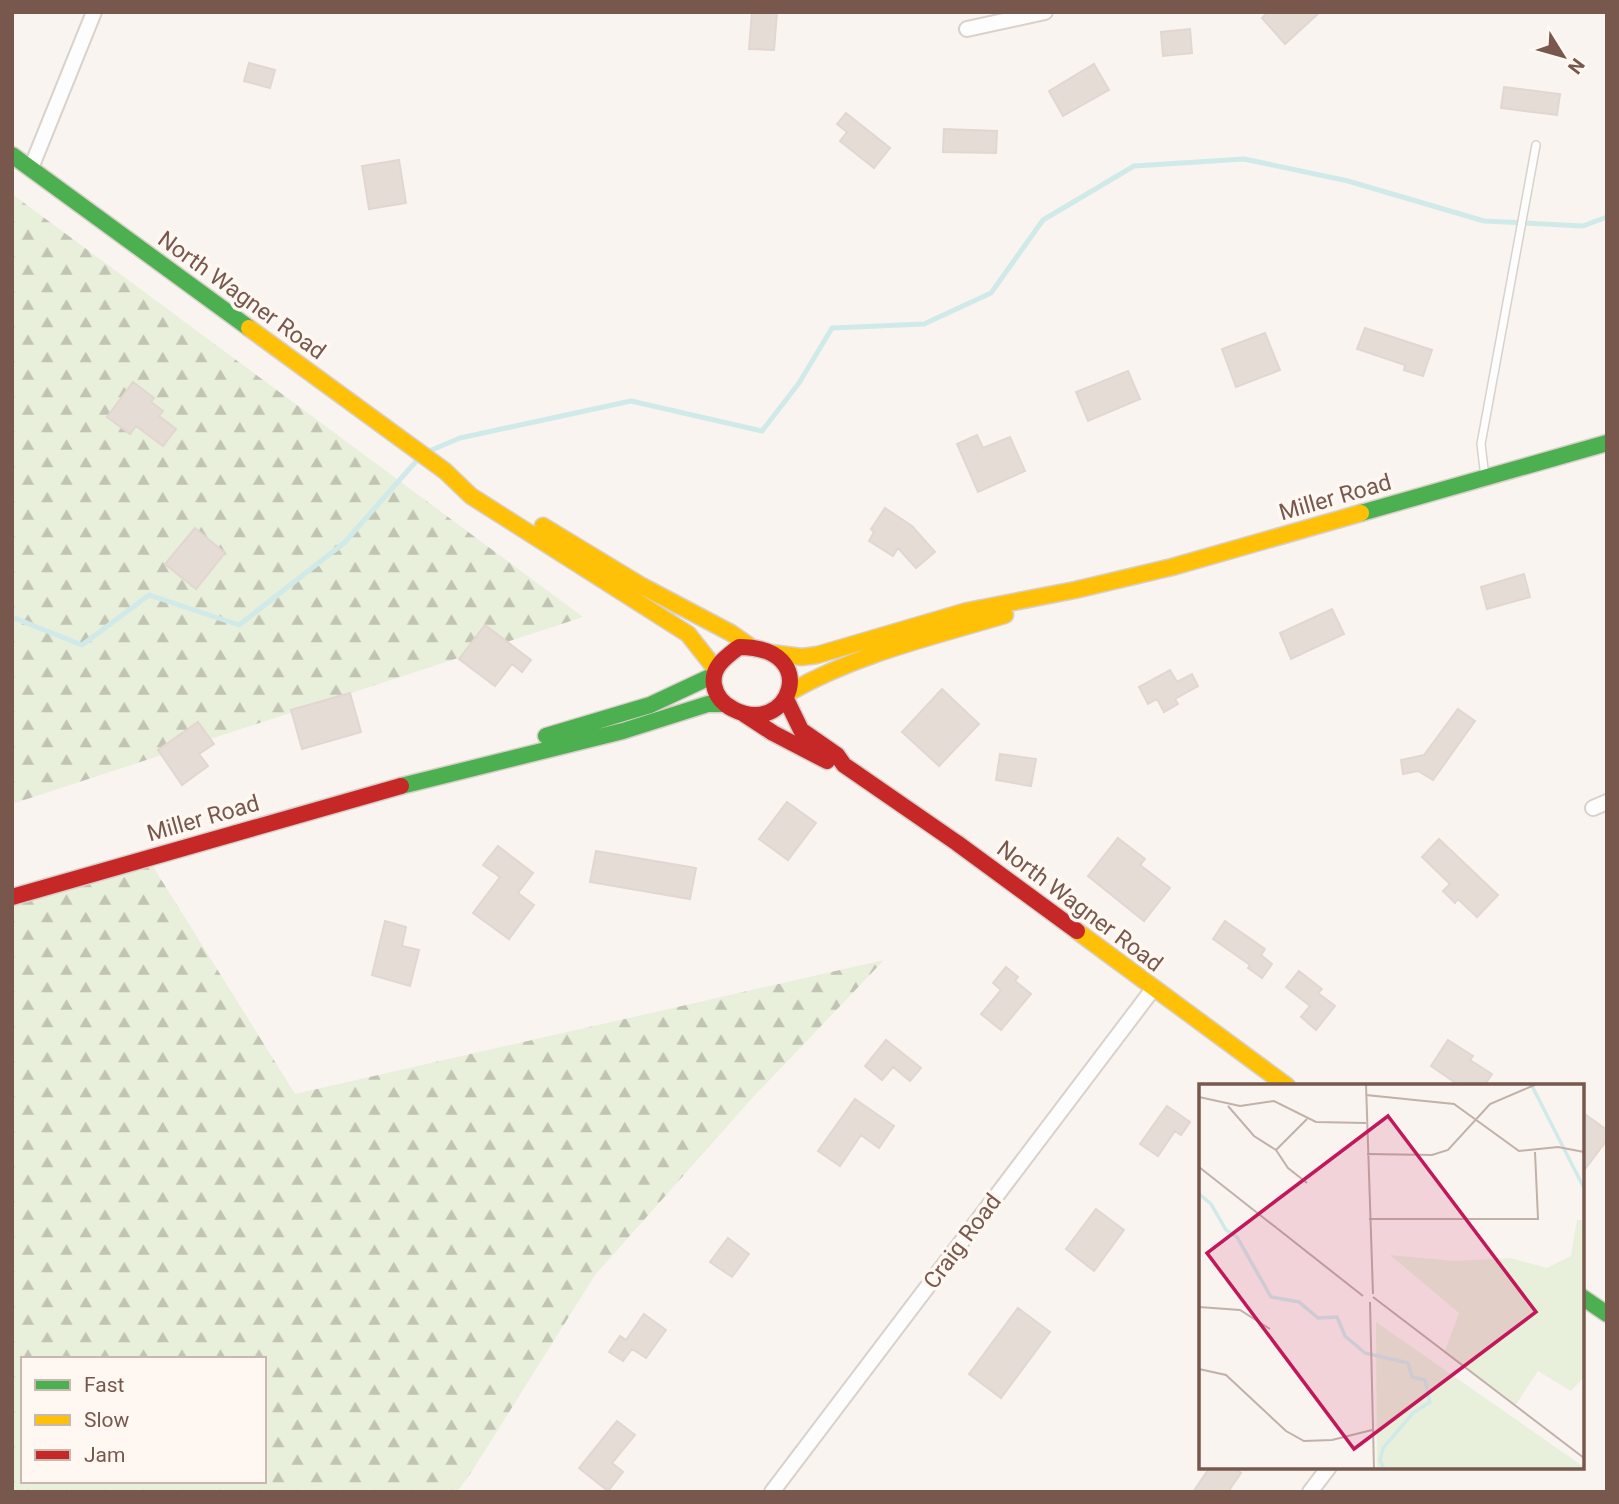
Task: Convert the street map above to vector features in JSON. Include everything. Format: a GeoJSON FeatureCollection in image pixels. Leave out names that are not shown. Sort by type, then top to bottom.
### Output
{"type":"FeatureCollection","features":[{"type":"Feature","properties":{"kind":"main road","name":"North Wagner Road"},"geometry":{"type":"LineString","coordinates":[[12,155],[439,467],[471,496],[688,634],[713,672]]}},
{"type":"Feature","properties":{"kind":"main road","name":"Miller Road"},"geometry":{"type":"LineString","coordinates":[[771,653],[802,657],[817,654],[967,611],[1075,590],[1172,567],[1607,443]]}},
{"type":"Feature","properties":{"kind":"main road","name":"North Wagner Road"},"geometry":{"type":"LineString","coordinates":[[439,467],[462,476],[642,586],[731,633],[751,647]]}},
{"type":"Feature","properties":{"kind":"main road","name":"Miller Road"},"geometry":{"type":"LineString","coordinates":[[788,695],[807,681],[850,662],[1026,608],[1075,590]]}},
{"type":"Feature","properties":{"kind":"main road"},"geometry":{"type":"LineString","coordinates":[[751,647],[771,653],[790,675],[788,695],[778,708],[758,716],[744,714],[724,704],[714,689],[713,672],[729,653],[739,648],[751,647]]}},
{"type":"Feature","properties":{"kind":"main road","name":"Miller Road"},"geometry":{"type":"LineString","coordinates":[[406,784],[430,771],[650,705],[713,672]]}},
{"type":"Feature","properties":{"kind":"main road","name":"North Wagner Road"},"geometry":{"type":"LineString","coordinates":[[788,695],[801,730],[837,755],[844,765],[925,819],[1284,1084]]}},
{"type":"Feature","properties":{"kind":"main road","name":"Miller Road"},"geometry":{"type":"LineString","coordinates":[[12,897],[406,784],[623,731],[708,704],[724,704]]}},
{"type":"Feature","properties":{"kind":"main road","name":"North Wagner Road"},"geometry":{"type":"LineString","coordinates":[[744,714],[773,733],[834,765],[844,765]]}},
{"type":"Feature","properties":{"kind":"main road"},"geometry":{"type":"LineString","coordinates":[[1584,1298],[1607,1314]]}},
{"type":"Feature","properties":{"kind":"street"},"geometry":{"type":"LineString","coordinates":[[32,168],[94,12]]}},
{"type":"Feature","properties":{"kind":"street"},"geometry":{"type":"LineString","coordinates":[[967,29],[1045,12]]}},
{"type":"Feature","properties":{"kind":"street","name":"Craig Road"},"geometry":{"type":"LineString","coordinates":[[772,1492],[1153,989]]}},
{"type":"Feature","properties":{"kind":"street"},"geometry":{"type":"LineString","coordinates":[[1310,1492],[1327,1469]]}},
{"type":"Feature","properties":{"kind":"lane"},"geometry":{"type":"LineString","coordinates":[[1485,478],[1481,444],[1536,145]]}},
{"type":"Feature","properties":{"kind":"green space"},"geometry":{"type":"Polygon","coordinates":[[[12,194],[583,617],[12,804],[12,194]]]}},
{"type":"Feature","properties":{"kind":"green space"},"geometry":{"type":"Polygon","coordinates":[[[147,857],[295,1094],[884,960],[754,1096],[595,1275],[457,1492],[12,1492],[12,897],[147,857]]]}},
{"type":"Feature","properties":{"kind":"building"},"geometry":{"type":"Polygon","coordinates":[[[752,12],[777,12],[774,50],[749,49],[752,12]]]}},
{"type":"Feature","properties":{"kind":"building"},"geometry":{"type":"Polygon","coordinates":[[[1268,12],[1320,12],[1285,44],[1262,18],[1268,12]]]}},
{"type":"Feature","properties":{"kind":"building"},"geometry":{"type":"Polygon","coordinates":[[[1190,29],[1192,53],[1163,56],[1161,32],[1190,29]]]}},
{"type":"Feature","properties":{"kind":"building"},"geometry":{"type":"Polygon","coordinates":[[[249,63],[275,70],[270,88],[244,81],[249,63]]]}},
{"type":"Feature","properties":{"kind":"building"},"geometry":{"type":"Polygon","coordinates":[[[1094,64],[1109,90],[1063,116],[1049,91],[1094,64]]]}},
{"type":"Feature","properties":{"kind":"building"},"geometry":{"type":"Polygon","coordinates":[[[1504,87],[1560,94],[1557,115],[1501,108],[1504,87]]]}},
{"type":"Feature","properties":{"kind":"building"},"geometry":{"type":"Polygon","coordinates":[[[846,113],[890,148],[874,168],[840,141],[847,132],[837,124],[846,113]]]}},
{"type":"Feature","properties":{"kind":"building"},"geometry":{"type":"Polygon","coordinates":[[[944,129],[997,131],[996,153],[943,152],[944,129]]]}},
{"type":"Feature","properties":{"kind":"building"},"geometry":{"type":"Polygon","coordinates":[[[399,160],[406,203],[369,209],[362,166],[399,160]]]}},
{"type":"Feature","properties":{"kind":"building"},"geometry":{"type":"Polygon","coordinates":[[[1365,328],[1432,350],[1423,376],[1404,370],[1405,365],[1357,349],[1365,328]]]}},
{"type":"Feature","properties":{"kind":"building"},"geometry":{"type":"Polygon","coordinates":[[[1265,333],[1280,370],[1236,387],[1222,349],[1265,333]]]}},
{"type":"Feature","properties":{"kind":"building"},"geometry":{"type":"Polygon","coordinates":[[[1128,371],[1140,399],[1088,421],[1076,392],[1128,371]]]}},
{"type":"Feature","properties":{"kind":"building"},"geometry":{"type":"Polygon","coordinates":[[[133,382],[154,398],[151,402],[163,411],[159,416],[176,429],[163,446],[136,426],[130,434],[107,417],[133,382]]]}},
{"type":"Feature","properties":{"kind":"building"},"geometry":{"type":"Polygon","coordinates":[[[977,435],[983,448],[1010,437],[1025,471],[978,492],[957,444],[977,435]]]}},
{"type":"Feature","properties":{"kind":"building"},"geometry":{"type":"Polygon","coordinates":[[[885,508],[912,526],[935,552],[916,568],[898,548],[893,556],[869,541],[874,532],[871,529],[885,508]]]}},
{"type":"Feature","properties":{"kind":"building"},"geometry":{"type":"Polygon","coordinates":[[[195,528],[225,553],[196,589],[165,564],[195,528]]]}},
{"type":"Feature","properties":{"kind":"building"},"geometry":{"type":"Polygon","coordinates":[[[1524,574],[1530,597],[1487,609],[1481,587],[1524,574]]]}},
{"type":"Feature","properties":{"kind":"building"},"geometry":{"type":"Polygon","coordinates":[[[1332,609],[1344,634],[1291,659],[1280,633],[1332,609]]]}},
{"type":"Feature","properties":{"kind":"building"},"geometry":{"type":"Polygon","coordinates":[[[485,625],[531,660],[522,672],[512,664],[495,686],[459,659],[485,625]]]}},
{"type":"Feature","properties":{"kind":"building"},"geometry":{"type":"Polygon","coordinates":[[[1170,670],[1177,682],[1192,674],[1198,686],[1175,699],[1178,704],[1164,712],[1157,699],[1148,704],[1139,687],[1170,670]]]}},
{"type":"Feature","properties":{"kind":"building"},"geometry":{"type":"Polygon","coordinates":[[[942,689],[979,724],[939,766],[902,732],[942,689]]]}},
{"type":"Feature","properties":{"kind":"building"},"geometry":{"type":"Polygon","coordinates":[[[350,693],[361,732],[302,749],[291,710],[350,693]]]}},
{"type":"Feature","properties":{"kind":"building"},"geometry":{"type":"Polygon","coordinates":[[[1458,709],[1475,721],[1433,780],[1418,771],[1403,774],[1401,760],[1424,755],[1458,709]]]}},
{"type":"Feature","properties":{"kind":"building"},"geometry":{"type":"Polygon","coordinates":[[[198,722],[214,744],[199,754],[208,766],[182,785],[158,750],[198,722]]]}},
{"type":"Feature","properties":{"kind":"building"},"geometry":{"type":"Polygon","coordinates":[[[1000,754],[1036,759],[1031,786],[996,780],[1000,754]]]}},
{"type":"Feature","properties":{"kind":"building"},"geometry":{"type":"Polygon","coordinates":[[[787,802],[816,823],[788,860],[759,839],[787,802]]]}},
{"type":"Feature","properties":{"kind":"building"},"geometry":{"type":"Polygon","coordinates":[[[1118,838],[1145,859],[1140,865],[1170,888],[1144,921],[1088,876],[1118,838]]]}},
{"type":"Feature","properties":{"kind":"building"},"geometry":{"type":"Polygon","coordinates":[[[1439,839],[1498,895],[1477,917],[1458,899],[1455,903],[1443,891],[1450,884],[1422,857],[1439,839]]]}},
{"type":"Feature","properties":{"kind":"building"},"geometry":{"type":"Polygon","coordinates":[[[498,846],[533,873],[518,893],[534,905],[509,939],[473,913],[500,877],[483,865],[498,846]]]}},
{"type":"Feature","properties":{"kind":"building"},"geometry":{"type":"Polygon","coordinates":[[[596,851],[696,868],[690,899],[590,882],[596,851]]]}},
{"type":"Feature","properties":{"kind":"building"},"geometry":{"type":"Polygon","coordinates":[[[385,921],[406,927],[402,946],[419,950],[410,986],[372,975],[385,921]]]}},
{"type":"Feature","properties":{"kind":"building"},"geometry":{"type":"Polygon","coordinates":[[[1225,921],[1265,949],[1261,955],[1272,964],[1262,978],[1248,968],[1250,965],[1213,939],[1225,921]]]}},
{"type":"Feature","properties":{"kind":"building"},"geometry":{"type":"Polygon","coordinates":[[[1006,967],[1018,977],[1015,981],[1031,994],[1001,1030],[981,1014],[1001,990],[993,983],[1006,967]]]}},
{"type":"Feature","properties":{"kind":"building"},"geometry":{"type":"Polygon","coordinates":[[[1299,971],[1322,989],[1318,993],[1335,1006],[1316,1030],[1301,1017],[1310,1006],[1286,987],[1299,971]]]}},
{"type":"Feature","properties":{"kind":"building"},"geometry":{"type":"Polygon","coordinates":[[[886,1040],[921,1068],[910,1081],[893,1067],[882,1080],[865,1066],[886,1040]]]}},
{"type":"Feature","properties":{"kind":"building"},"geometry":{"type":"Polygon","coordinates":[[[1448,1040],[1473,1056],[1470,1060],[1492,1074],[1485,1084],[1457,1084],[1431,1066],[1448,1040]]]}},
{"type":"Feature","properties":{"kind":"building"},"geometry":{"type":"Polygon","coordinates":[[[855,1099],[894,1126],[879,1148],[861,1135],[840,1166],[818,1151],[855,1099]]]}},
{"type":"Feature","properties":{"kind":"building"},"geometry":{"type":"Polygon","coordinates":[[[1167,1106],[1190,1122],[1181,1135],[1175,1131],[1158,1156],[1140,1144],[1167,1106]]]}},
{"type":"Feature","properties":{"kind":"building"},"geometry":{"type":"Polygon","coordinates":[[[1584,1113],[1607,1130],[1607,1140],[1584,1170],[1584,1113]]]}},
{"type":"Feature","properties":{"kind":"building"},"geometry":{"type":"Polygon","coordinates":[[[1096,1209],[1124,1230],[1094,1271],[1066,1249],[1096,1209]]]}},
{"type":"Feature","properties":{"kind":"building"},"geometry":{"type":"Polygon","coordinates":[[[728,1238],[749,1254],[732,1277],[710,1262],[728,1238]]]}},
{"type":"Feature","properties":{"kind":"building"},"geometry":{"type":"Polygon","coordinates":[[[1018,1308],[1050,1332],[1001,1398],[969,1374],[1018,1308]]]}},
{"type":"Feature","properties":{"kind":"building"},"geometry":{"type":"Polygon","coordinates":[[[644,1314],[666,1330],[646,1358],[632,1349],[623,1361],[609,1352],[620,1336],[626,1340],[644,1314]]]}},
{"type":"Feature","properties":{"kind":"building"},"geometry":{"type":"Polygon","coordinates":[[[617,1421],[635,1435],[612,1463],[623,1472],[608,1491],[579,1468],[617,1421]]]}},
{"type":"Feature","properties":{"kind":"building"},"geometry":{"type":"Polygon","coordinates":[[[1209,1469],[1236,1469],[1241,1473],[1228,1492],[1193,1492],[1209,1469]]]}},
{"type":"Feature","properties":{"kind":"waterway"},"geometry":{"type":"LineString","coordinates":[[427,452],[460,438],[631,401],[762,431],[799,383],[832,328],[924,324],[991,293],[1043,220],[1134,166],[1244,159],[1348,181],[1484,221],[1583,226],[1607,217]]}},
{"type":"Feature","properties":{"kind":"waterway"},"geometry":{"type":"LineString","coordinates":[[12,617],[82,645],[149,595],[239,625],[344,543],[419,458]]}},
{"type":"Feature","properties":{"kind":"traffic: fast"},"geometry":{"type":"LineString","coordinates":[[12,155],[249,328]]}},
{"type":"Feature","properties":{"kind":"traffic: fast"},"geometry":{"type":"LineString","coordinates":[[1361,513],[1607,443]]}},
{"type":"Feature","properties":{"kind":"traffic: fast"},"geometry":{"type":"LineString","coordinates":[[546,736],[650,705],[712,676]]}},
{"type":"Feature","properties":{"kind":"traffic: fast"},"geometry":{"type":"LineString","coordinates":[[401,786],[623,731],[708,704],[724,704]]}},
{"type":"Feature","properties":{"kind":"traffic: fast"},"geometry":{"type":"LineString","coordinates":[[1584,1298],[1607,1314]]}},
{"type":"Feature","properties":{"kind":"traffic: slow"},"geometry":{"type":"LineString","coordinates":[[249,328],[445,471],[471,496],[688,634],[714,667]]}},
{"type":"Feature","properties":{"kind":"traffic: slow"},"geometry":{"type":"LineString","coordinates":[[771,653],[802,657],[817,655],[967,611],[1075,590],[1172,567],[1361,513]]}},
{"type":"Feature","properties":{"kind":"traffic: slow"},"geometry":{"type":"LineString","coordinates":[[543,526],[751,647]]}},
{"type":"Feature","properties":{"kind":"traffic: slow"},"geometry":{"type":"LineString","coordinates":[[790,692],[868,657],[1005,615]]}},
{"type":"Feature","properties":{"kind":"traffic: slow"},"geometry":{"type":"LineString","coordinates":[[1077,931],[1284,1084]]}},
{"type":"Feature","properties":{"kind":"traffic: jam"},"geometry":{"type":"LineString","coordinates":[[739,647],[765,651],[782,661],[789,675],[789,689],[782,703],[770,712],[753,715],[733,709],[716,693],[714,679],[717,668],[739,647]]}},
{"type":"Feature","properties":{"kind":"traffic: jam"},"geometry":{"type":"LineString","coordinates":[[786,699],[801,730],[837,755],[844,765],[1077,931]]}},
{"type":"Feature","properties":{"kind":"traffic: jam"},"geometry":{"type":"LineString","coordinates":[[744,714],[773,733],[827,761]]}},
{"type":"Feature","properties":{"kind":"traffic: jam"},"geometry":{"type":"LineString","coordinates":[[12,897],[401,786]]}}]}
